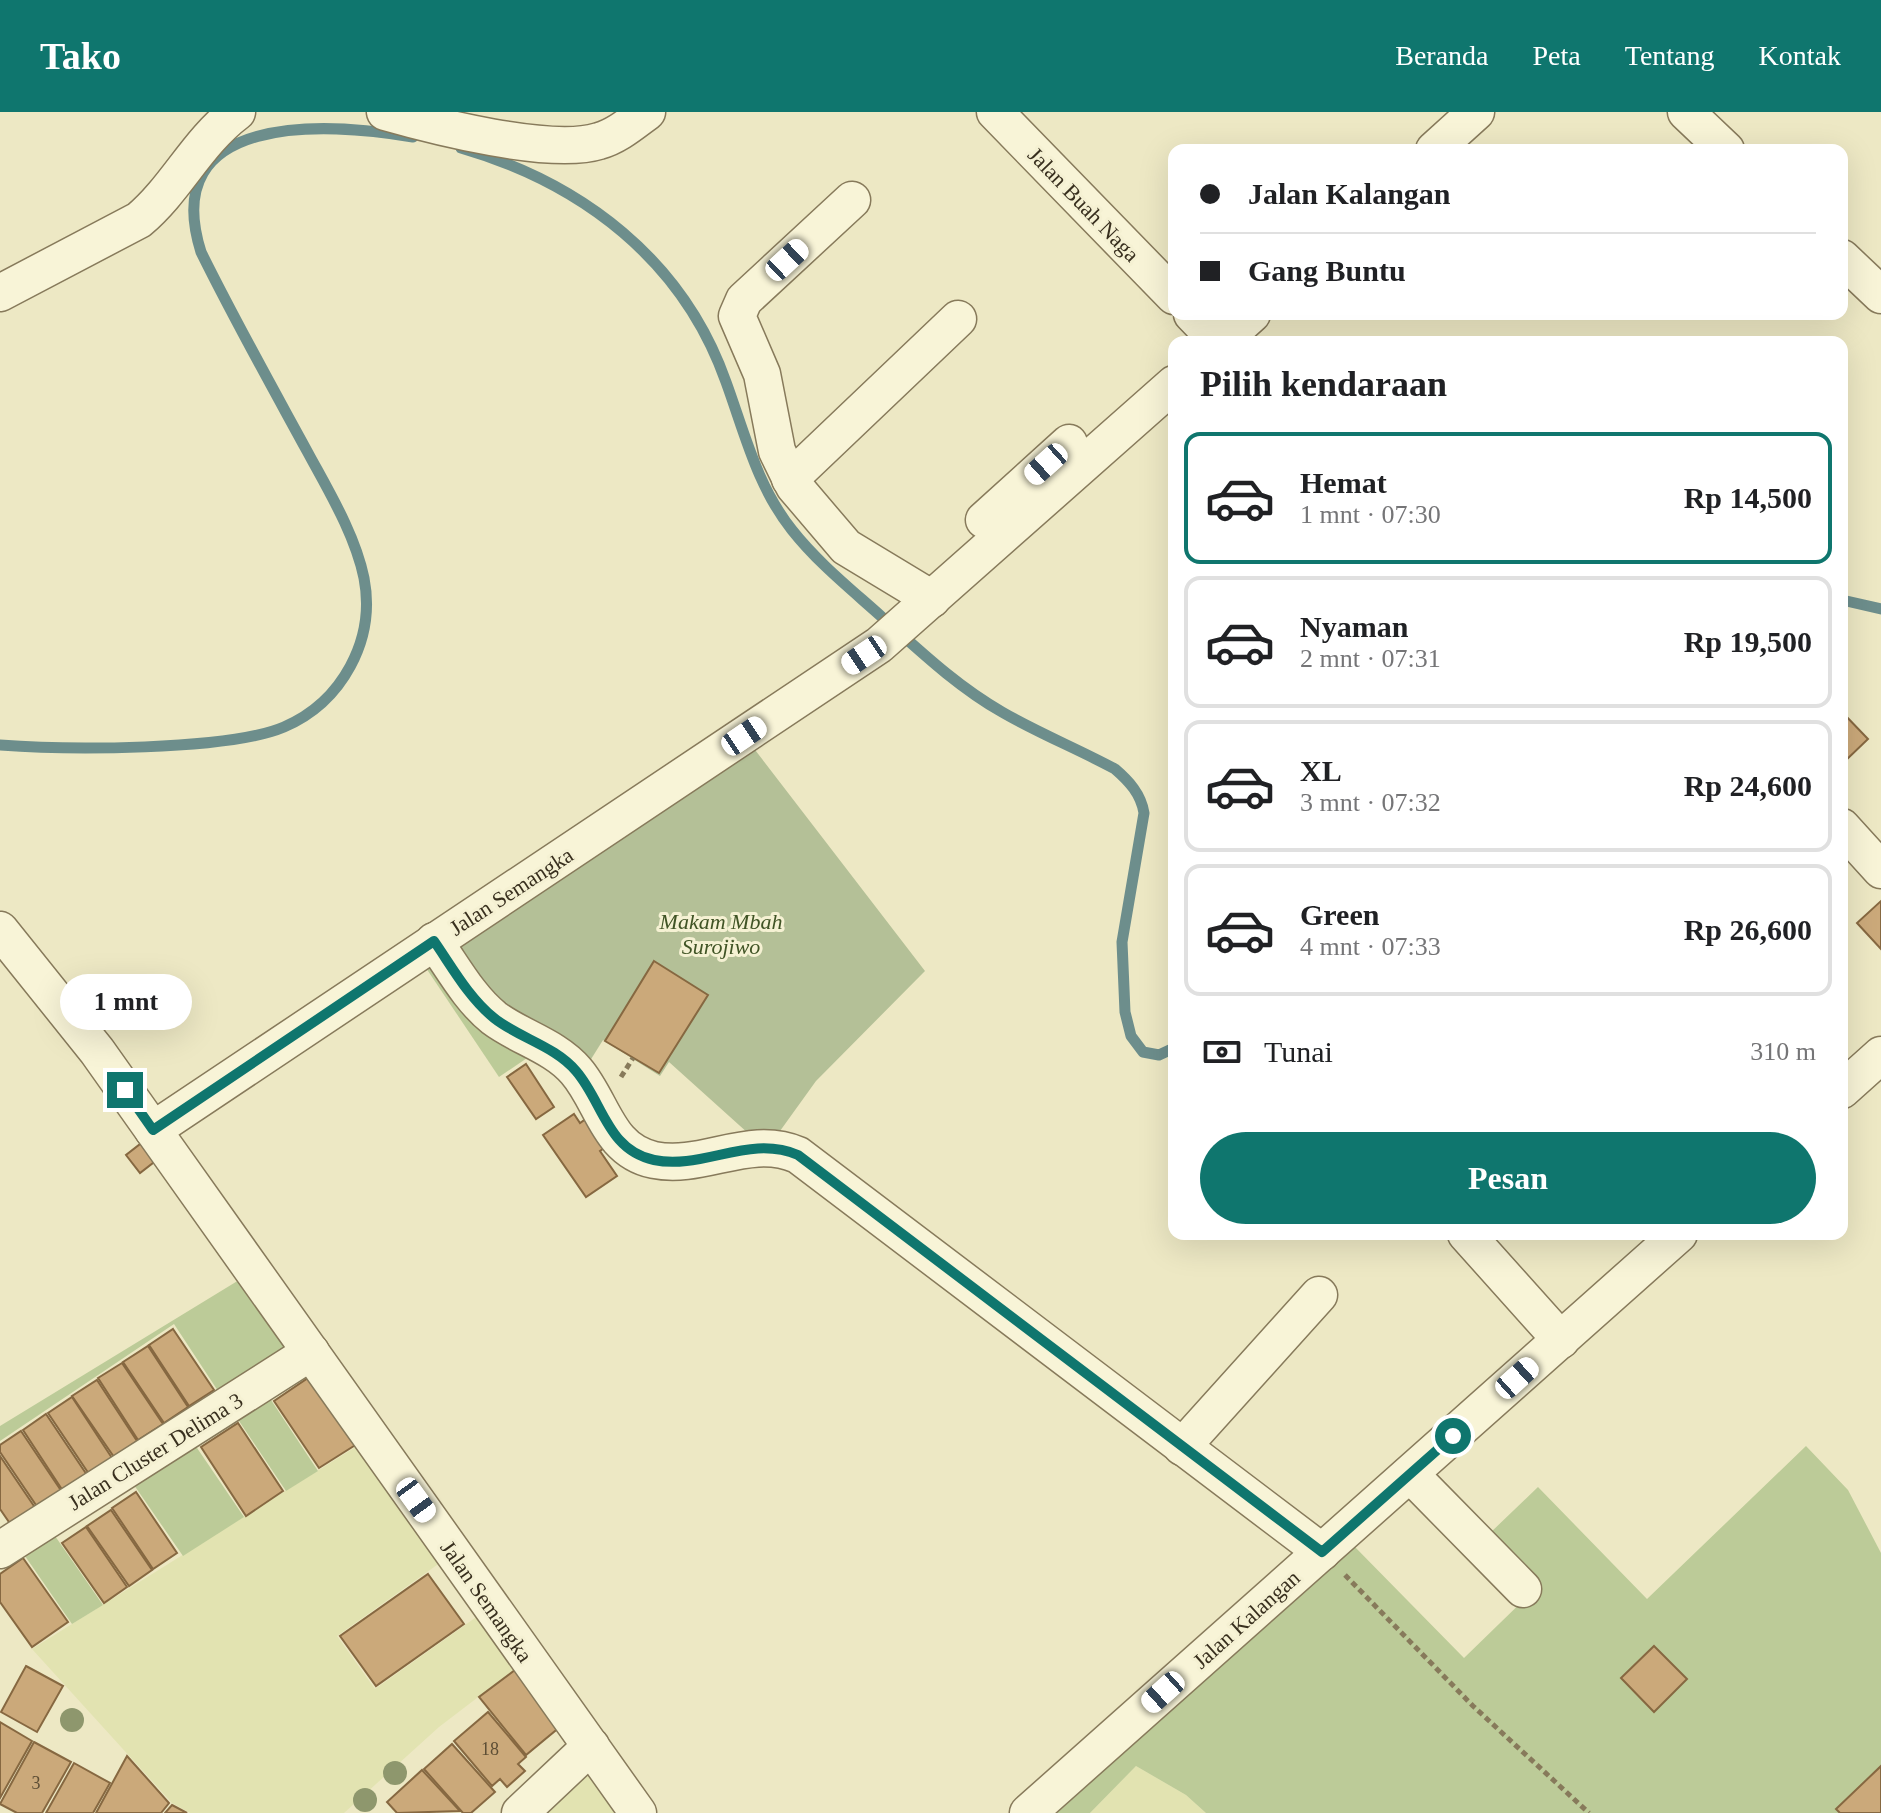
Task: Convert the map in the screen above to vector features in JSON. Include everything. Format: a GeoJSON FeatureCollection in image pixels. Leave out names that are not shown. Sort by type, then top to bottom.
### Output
{"type":"FeatureCollection","features":[{"type":"Feature","properties":{"kind":"street"},"geometry":{"type":"LineString","coordinates":[[0,293],[139,220],[151,210],[202,144],[237,112]]}},
{"type":"Feature","properties":{"kind":"street"},"geometry":{"type":"LineString","coordinates":[[385,112],[472,134],[585,144],[612,136],[647,112]]}},
{"type":"Feature","properties":{"kind":"street","name":"Jalan Buah Naga"},"geometry":{"type":"LineString","coordinates":[[995,112],[1168,290]]}},
{"type":"Feature","properties":{"kind":"street"},"geometry":{"type":"LineString","coordinates":[[1441,144],[1476,112]]}},
{"type":"Feature","properties":{"kind":"street"},"geometry":{"type":"LineString","coordinates":[[1686,112],[1720,144]]}},
{"type":"Feature","properties":{"kind":"street"},"geometry":{"type":"LineString","coordinates":[[852,200],[744,300],[737,312],[762,374],[777,451],[790,479],[824,525],[846,547],[922,598],[1069,443]]}},
{"type":"Feature","properties":{"kind":"street"},"geometry":{"type":"LineString","coordinates":[[1848,264],[1881,295]]}},
{"type":"Feature","properties":{"kind":"street"},"geometry":{"type":"LineString","coordinates":[[790,479],[958,319]]}},
{"type":"Feature","properties":{"kind":"street"},"geometry":{"type":"LineString","coordinates":[[1199,320],[1216,336]]}},
{"type":"Feature","properties":{"kind":"street"},"geometry":{"type":"LineString","coordinates":[[1228,336],[1245,320]]}},
{"type":"Feature","properties":{"kind":"street","name":"Jalan Semangka"},"geometry":{"type":"LineString","coordinates":[[638,1813],[153,1130],[864,655],[922,598],[1168,389]]}},
{"type":"Feature","properties":{"kind":"street"},"geometry":{"type":"LineString","coordinates":[[1848,833],[1881,869]]}},
{"type":"Feature","properties":{"kind":"street"},"geometry":{"type":"LineString","coordinates":[[0,930],[97,1051],[153,1130]]}},
{"type":"Feature","properties":{"kind":"street"},"geometry":{"type":"LineString","coordinates":[[434,941],[489,1013],[576,1070],[605,1122],[627,1148],[642,1156],[667,1161],[763,1147],[798,1155],[1322,1552]]}},
{"type":"Feature","properties":{"kind":"street"},"geometry":{"type":"LineString","coordinates":[[1848,1085],[1881,1055]]}},
{"type":"Feature","properties":{"kind":"street"},"geometry":{"type":"LineString","coordinates":[[1471,1240],[1561,1340]]}},
{"type":"Feature","properties":{"kind":"street","name":"Jalan Kalangan"},"geometry":{"type":"LineString","coordinates":[[1028,1813],[1672,1240]]}},
{"type":"Feature","properties":{"kind":"street"},"geometry":{"type":"LineString","coordinates":[[1182,1447],[1319,1295]]}},
{"type":"Feature","properties":{"kind":"street","name":"Jalan Cluster Delima 3"},"geometry":{"type":"LineString","coordinates":[[0,1550],[311,1352]]}},
{"type":"Feature","properties":{"kind":"street"},"geometry":{"type":"LineString","coordinates":[[1410,1474],[1523,1589]]}},
{"type":"Feature","properties":{"kind":"street"},"geometry":{"type":"LineString","coordinates":[[520,1813],[591,1746]]}},
{"type":"Feature","properties":{"kind":"path"},"geometry":{"type":"LineString","coordinates":[[1322,1552],[1473,1706],[1589,1813]]}},
{"type":"Feature","properties":{"kind":"green space","name":"Makam Mbah Surojiwo"},"geometry":{"type":"Polygon","coordinates":[[[752,746],[925,971],[816,1081],[780,1131],[749,1134],[669,1062],[660,1076],[603,1040],[588,1064],[506,1011],[453,945],[752,746]]]}},
{"type":"Feature","properties":{"kind":"green space"},"geometry":{"type":"Polygon","coordinates":[[[432,960],[530,1056],[499,1077],[424,965],[432,960]]]}},
{"type":"Feature","properties":{"kind":"green space"},"geometry":{"type":"Polygon","coordinates":[[[244,1277],[293,1346],[220,1394],[174,1324],[0,1441],[0,1426],[244,1277]]]}},
{"type":"Feature","properties":{"kind":"green space"},"geometry":{"type":"Polygon","coordinates":[[[269,1397],[318,1471],[286,1491],[237,1418],[269,1397]]]}},
{"type":"Feature","properties":{"kind":"green space"},"geometry":{"type":"Polygon","coordinates":[[[362,1443],[444,1560],[337,1636],[375,1689],[482,1613],[519,1666],[439,1727],[344,1813],[190,1813],[172,1803],[32,1649],[362,1443]]]}},
{"type":"Feature","properties":{"kind":"green space"},"geometry":{"type":"Polygon","coordinates":[[[195,1445],[244,1517],[183,1556],[134,1485],[195,1445]]]}},
{"type":"Feature","properties":{"kind":"green space"},"geometry":{"type":"Polygon","coordinates":[[[1806,1446],[1848,1490],[1881,1553],[1881,1813],[1206,1813],[1186,1795],[1136,1766],[1090,1813],[1057,1813],[1353,1545],[1464,1658],[1539,1585],[1489,1534],[1538,1487],[1647,1599],[1806,1446]]]}},
{"type":"Feature","properties":{"kind":"green space"},"geometry":{"type":"Polygon","coordinates":[[[55,1536],[103,1605],[72,1624],[25,1556],[55,1536]]]}},
{"type":"Feature","properties":{"kind":"green space"},"geometry":{"type":"Polygon","coordinates":[[[589,1764],[624,1813],[538,1813],[589,1764]]]}},
{"type":"Feature","properties":{"kind":"green space"},"geometry":{"type":"Polygon","coordinates":[[[1136,1766],[1186,1795],[1206,1813],[1090,1813],[1136,1766]]]}},
{"type":"Feature","properties":{"kind":"building"},"geometry":{"type":"Polygon","coordinates":[[[1848,718],[1868,739],[1848,758],[1848,718]]]}},
{"type":"Feature","properties":{"kind":"building"},"geometry":{"type":"Polygon","coordinates":[[[1881,901],[1881,949],[1857,923],[1881,901]]]}},
{"type":"Feature","properties":{"kind":"building","name":"Makam Mbah Surojiwo"},"geometry":{"type":"Polygon","coordinates":[[[654,961],[708,995],[659,1073],[605,1041],[654,961]]]}},
{"type":"Feature","properties":{"kind":"building"},"geometry":{"type":"Polygon","coordinates":[[[526,1064],[554,1107],[536,1119],[507,1077],[526,1064]]]}},
{"type":"Feature","properties":{"kind":"building"},"geometry":{"type":"Polygon","coordinates":[[[574,1114],[580,1123],[590,1116],[610,1144],[600,1151],[617,1176],[586,1197],[543,1135],[574,1114]]]}},
{"type":"Feature","properties":{"kind":"building"},"geometry":{"type":"Polygon","coordinates":[[[144,1141],[158,1159],[140,1173],[126,1155],[144,1141]]]}},
{"type":"Feature","properties":{"kind":"building"},"geometry":{"type":"Polygon","coordinates":[[[173,1329],[214,1390],[189,1406],[149,1345],[173,1329]]]}},
{"type":"Feature","properties":{"kind":"building"},"geometry":{"type":"Polygon","coordinates":[[[148,1346],[188,1407],[164,1423],[123,1362],[148,1346]]]}},
{"type":"Feature","properties":{"kind":"building"},"geometry":{"type":"Polygon","coordinates":[[[122,1363],[163,1424],[138,1440],[98,1378],[122,1363]]]}},
{"type":"Feature","properties":{"kind":"building"},"geometry":{"type":"Polygon","coordinates":[[[311,1376],[357,1444],[319,1468],[274,1401],[311,1376]]]}},
{"type":"Feature","properties":{"kind":"building"},"geometry":{"type":"Polygon","coordinates":[[[97,1380],[137,1441],[114,1457],[72,1396],[97,1380]]]}},
{"type":"Feature","properties":{"kind":"building"},"geometry":{"type":"Polygon","coordinates":[[[72,1397],[112,1458],[89,1474],[48,1413],[72,1397]]]}},
{"type":"Feature","properties":{"kind":"building"},"geometry":{"type":"Polygon","coordinates":[[[46,1414],[87,1475],[63,1491],[23,1430],[46,1414]]]}},
{"type":"Feature","properties":{"kind":"building"},"geometry":{"type":"Polygon","coordinates":[[[238,1423],[283,1491],[246,1516],[201,1447],[238,1423]]]}},
{"type":"Feature","properties":{"kind":"building"},"geometry":{"type":"Polygon","coordinates":[[[21,1431],[62,1492],[38,1508],[0,1452],[0,1445],[21,1431]]]}},
{"type":"Feature","properties":{"kind":"building"},"geometry":{"type":"Polygon","coordinates":[[[0,1456],[36,1509],[11,1525],[0,1509],[0,1456]]]}},
{"type":"Feature","properties":{"kind":"building"},"geometry":{"type":"Polygon","coordinates":[[[136,1492],[177,1553],[153,1569],[112,1508],[136,1492]]]}},
{"type":"Feature","properties":{"kind":"building"},"geometry":{"type":"Polygon","coordinates":[[[111,1510],[152,1570],[129,1586],[87,1526],[111,1510]]]}},
{"type":"Feature","properties":{"kind":"building"},"geometry":{"type":"Polygon","coordinates":[[[86,1527],[127,1587],[104,1603],[62,1543],[86,1527]]]}},
{"type":"Feature","properties":{"kind":"building"},"geometry":{"type":"Polygon","coordinates":[[[23,1558],[68,1622],[32,1647],[0,1602],[0,1574],[23,1558]]]}},
{"type":"Feature","properties":{"kind":"building"},"geometry":{"type":"Polygon","coordinates":[[[428,1574],[464,1624],[376,1686],[340,1636],[428,1574]]]}},
{"type":"Feature","properties":{"kind":"building"},"geometry":{"type":"Polygon","coordinates":[[[1654,1646],[1687,1679],[1654,1712],[1621,1678],[1654,1646]]]}},
{"type":"Feature","properties":{"kind":"building"},"geometry":{"type":"Polygon","coordinates":[[[26,1666],[63,1686],[37,1732],[1,1712],[26,1666]]]}},
{"type":"Feature","properties":{"kind":"building"},"geometry":{"type":"Polygon","coordinates":[[[519,1667],[561,1726],[526,1755],[479,1697],[519,1667]]]}},
{"type":"Feature","properties":{"kind":"building"},"geometry":{"type":"Polygon","coordinates":[[[488,1712],[526,1757],[518,1764],[525,1771],[507,1787],[500,1779],[492,1786],[454,1741],[488,1712]]]}},
{"type":"Feature","properties":{"kind":"building"},"geometry":{"type":"Polygon","coordinates":[[[0,1722],[32,1741],[0,1798],[0,1722]]]}},
{"type":"Feature","properties":{"kind":"building"},"geometry":{"type":"Polygon","coordinates":[[[34,1742],[71,1762],[42,1813],[17,1813],[0,1804],[34,1742]]]}},
{"type":"Feature","properties":{"kind":"building"},"geometry":{"type":"Polygon","coordinates":[[[452,1744],[495,1792],[471,1813],[463,1813],[424,1769],[452,1744]]]}},
{"type":"Feature","properties":{"kind":"building"},"geometry":{"type":"Polygon","coordinates":[[[127,1756],[169,1803],[161,1813],[96,1813],[127,1756]]]}},
{"type":"Feature","properties":{"kind":"building"},"geometry":{"type":"Polygon","coordinates":[[[74,1763],[110,1783],[93,1813],[46,1813],[74,1763]]]}},
{"type":"Feature","properties":{"kind":"building"},"geometry":{"type":"Polygon","coordinates":[[[1881,1766],[1881,1813],[1840,1813],[1836,1809],[1881,1766]]]}},
{"type":"Feature","properties":{"kind":"building"},"geometry":{"type":"Polygon","coordinates":[[[422,1770],[460,1811],[397,1813],[387,1802],[422,1770]]]}},
{"type":"Feature","properties":{"kind":"building"},"geometry":{"type":"Polygon","coordinates":[[[172,1805],[187,1813],[165,1813],[172,1805]]]}},
{"type":"Feature","properties":{"kind":"waterway"},"geometry":{"type":"LineString","coordinates":[[0,745],[145,747],[225,741],[284,727],[305,716],[338,685],[359,646],[365,624],[366,601],[360,562],[332,497],[201,252],[194,206],[203,173],[226,150],[258,136],[296,130],[337,129],[413,137]]}},
{"type":"Feature","properties":{"kind":"waterway"},"geometry":{"type":"LineString","coordinates":[[461,148],[505,163],[587,205],[623,232],[655,264],[683,299],[707,338],[770,496],[792,530],[824,565],[970,692],[1016,720],[1115,769],[1130,783],[1144,813],[1122,942],[1125,1012],[1131,1036],[1143,1052],[1159,1055],[1168,1051]]}},
{"type":"Feature","properties":{"kind":"waterway"},"geometry":{"type":"LineString","coordinates":[[1848,601],[1881,609]]}},
{"type":"Feature","properties":{"kind":"route"},"geometry":{"type":"LineString","coordinates":[[125,1090],[153,1130],[434,941],[471,994],[495,1019],[555,1053],[576,1070],[605,1122],[627,1148],[654,1160],[667,1161],[763,1147],[780,1148],[798,1155],[1322,1552],[1453,1436]]}}]}
